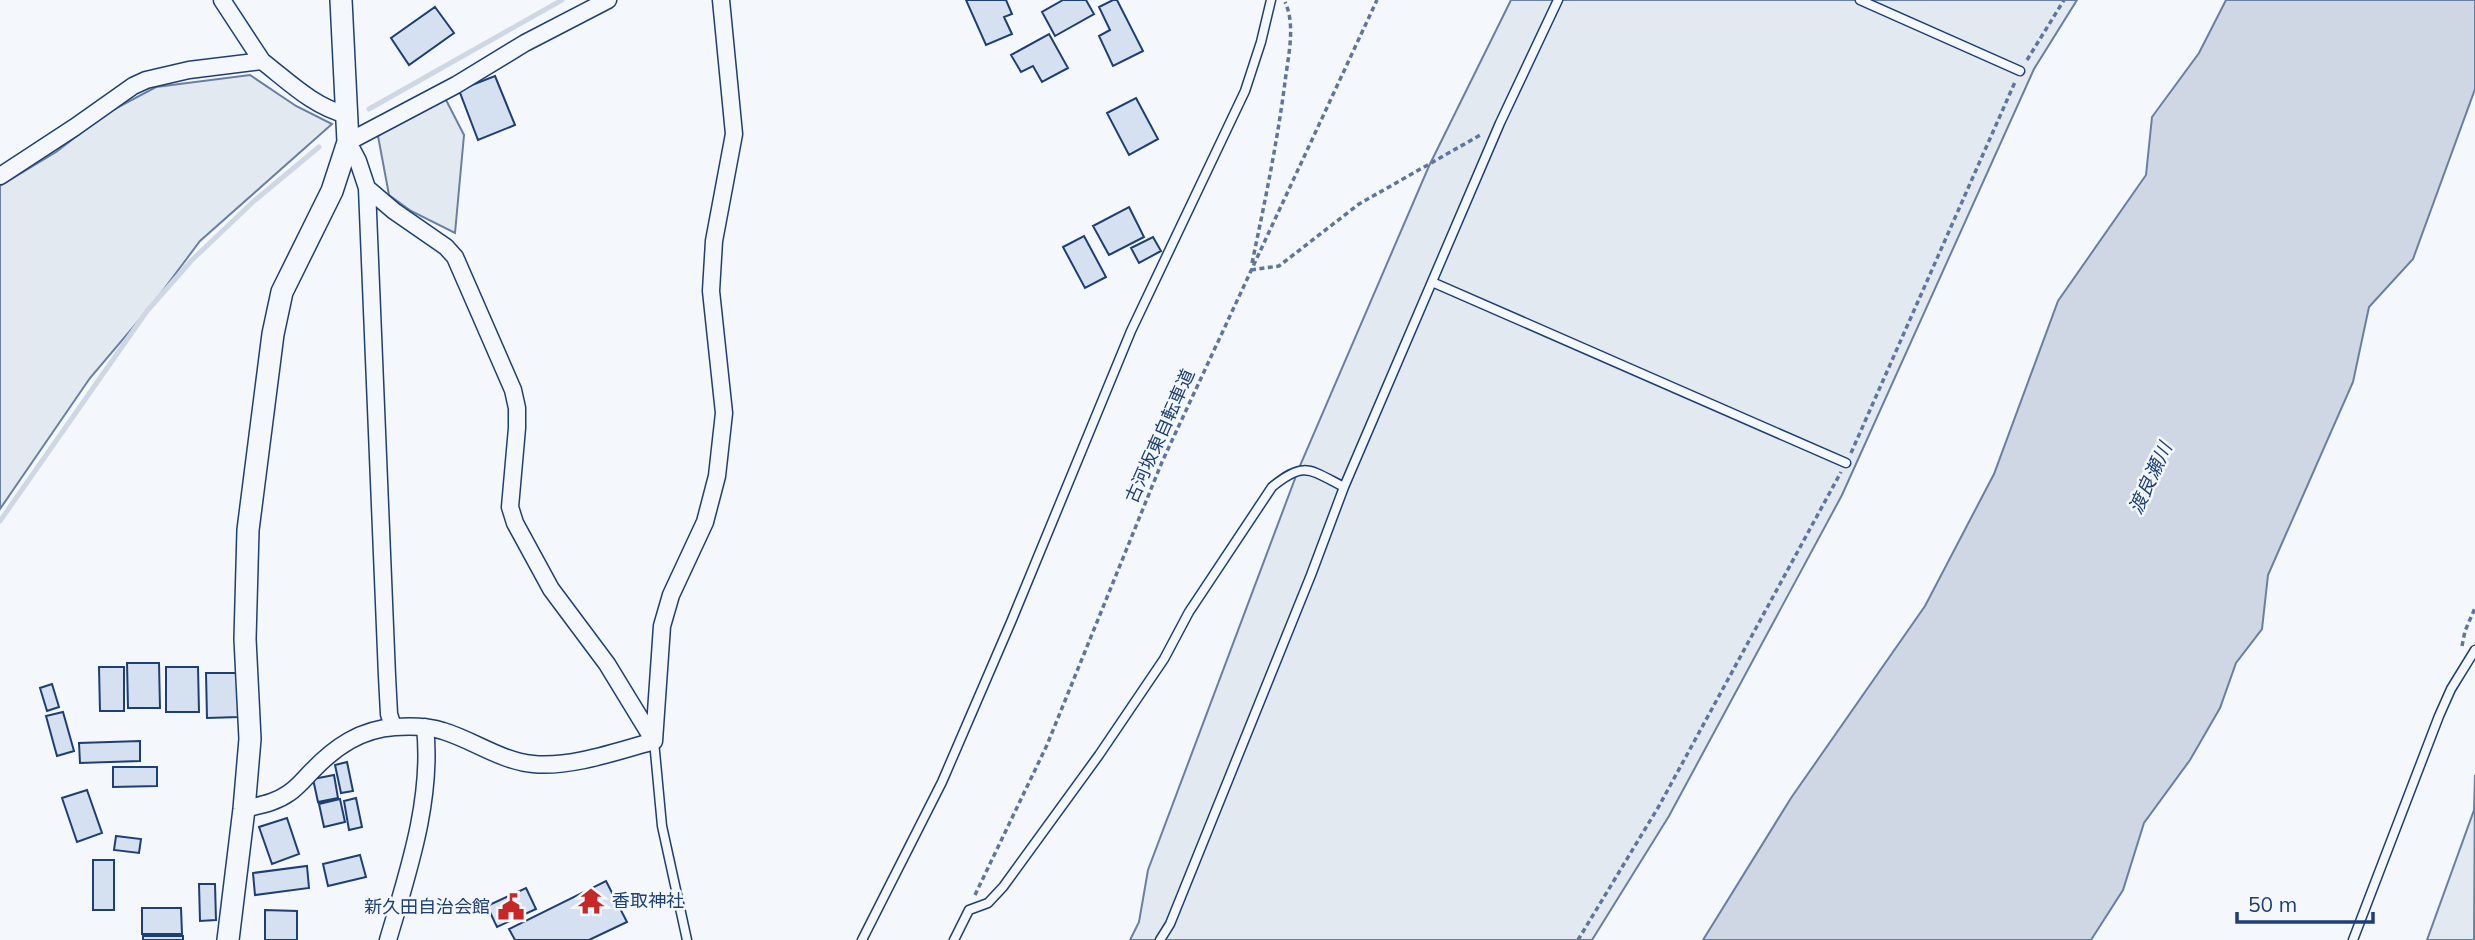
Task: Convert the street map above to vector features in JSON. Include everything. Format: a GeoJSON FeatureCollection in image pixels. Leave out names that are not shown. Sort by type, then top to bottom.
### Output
{"type":"FeatureCollection","features":[{"type":"Feature","properties":{"kind":"street"},"geometry":{"type":"LineString","coordinates":[[222,0],[262,61],[315,103],[330,111],[347,115]]}},
{"type":"Feature","properties":{"kind":"street"},"geometry":{"type":"LineString","coordinates":[[228,940],[250,739],[245,639],[248,530],[273,334],[282,292],[332,191],[348,142],[341,0]]}},
{"type":"Feature","properties":{"kind":"street"},"geometry":{"type":"LineString","coordinates":[[348,142],[608,0]]}},
{"type":"Feature","properties":{"kind":"street"},"geometry":{"type":"LineString","coordinates":[[654,741],[662,626],[671,595],[705,522],[718,476],[724,413],[711,291],[714,241],[734,134],[721,0]]}},
{"type":"Feature","properties":{"kind":"street"},"geometry":{"type":"LineString","coordinates":[[0,176],[133,86],[146,80],[189,70],[262,61]]}},
{"type":"Feature","properties":{"kind":"street"},"geometry":{"type":"LineString","coordinates":[[348,142],[358,161],[366,188],[387,676],[389,714],[393,727]]}},
{"type":"Feature","properties":{"kind":"street"},"geometry":{"type":"LineString","coordinates":[[366,188],[446,247],[455,257],[515,399],[517,428],[510,507],[515,523],[551,589],[607,664],[654,741]]}},
{"type":"Feature","properties":{"kind":"street"},"geometry":{"type":"LineString","coordinates":[[244,809],[274,802],[291,792],[325,757],[343,743],[364,733],[393,727],[425,727],[444,731],[510,758],[533,764],[592,758],[654,741]]}},
{"type":"Feature","properties":{"kind":"street"},"geometry":{"type":"LineString","coordinates":[[388,940],[410,862],[426,779],[428,751],[425,727]]}},
{"type":"Feature","properties":{"kind":"lane"},"geometry":{"type":"LineString","coordinates":[[862,940],[942,782],[1012,622],[1131,331],[1245,91],[1261,42],[1270,0]]}},
{"type":"Feature","properties":{"kind":"lane"},"geometry":{"type":"LineString","coordinates":[[1160,940],[1175,911],[1344,487],[1500,123],[1558,0]]}},
{"type":"Feature","properties":{"kind":"lane"},"geometry":{"type":"LineString","coordinates":[[1860,0],[2020,71]]}},
{"type":"Feature","properties":{"kind":"lane"},"geometry":{"type":"LineString","coordinates":[[1432,282],[1846,463]]}},
{"type":"Feature","properties":{"kind":"lane"},"geometry":{"type":"LineString","coordinates":[[954,940],[969,910],[988,903],[1003,887],[1099,755],[1164,659],[1189,612],[1272,486],[1299,468],[1317,473],[1344,487]]}},
{"type":"Feature","properties":{"kind":"lane"},"geometry":{"type":"LineString","coordinates":[[2353,940],[2451,689],[2475,650]]}},
{"type":"Feature","properties":{"kind":"lane"},"geometry":{"type":"LineString","coordinates":[[654,741],[662,826],[687,940]]}},
{"type":"Feature","properties":{"kind":"path"},"geometry":{"type":"LineString","coordinates":[[1284,0],[1288,8],[1290,38],[1282,105],[1274,164],[1250,271],[1279,266],[1359,204],[1500,123]]}},
{"type":"Feature","properties":{"kind":"path","name":"古河坂東自転車道"},"geometry":{"type":"LineString","coordinates":[[979,888],[1047,745],[1161,462],[1377,0]]}},
{"type":"Feature","properties":{"kind":"path"},"geometry":{"type":"LineString","coordinates":[[1578,940],[1659,806],[1846,463],[2020,71],[2064,0]]}},
{"type":"Feature","properties":{"kind":"path"},"geometry":{"type":"LineString","coordinates":[[2465,666],[2461,650],[2465,631],[2475,608]]}},
{"type":"Feature","properties":{"kind":"shaded area"},"geometry":{"type":"Polygon","coordinates":[[[1511,0],[2077,0],[2034,69],[1842,495],[1669,816],[1592,940],[1130,940],[1139,922],[1148,870],[1299,468],[1429,166],[1511,0]]]}},
{"type":"Feature","properties":{"kind":"shaded area"},"geometry":{"type":"Polygon","coordinates":[[[250,75],[296,106],[332,124],[200,241],[152,305],[90,378],[0,509],[0,186],[56,152],[107,113],[156,87],[250,75]]]}},
{"type":"Feature","properties":{"kind":"shaded area"},"geometry":{"type":"Polygon","coordinates":[[[445,98],[464,135],[455,233],[411,211],[389,195],[378,136],[426,106],[445,98]]]}},
{"type":"Feature","properties":{"kind":"shaded area"},"geometry":{"type":"Polygon","coordinates":[[[2475,775],[2474,940],[2427,940],[2474,810],[2475,775]]]}},
{"type":"Feature","properties":{"kind":"water","name":"渡良瀬川"},"geometry":{"type":"Polygon","coordinates":[[[2226,0],[2475,0],[2475,89],[2413,259],[2369,307],[2353,382],[2268,575],[2262,629],[2236,663],[2220,708],[2190,760],[2144,823],[2123,890],[2091,940],[1703,940],[1791,798],[1925,606],[1994,474],[2058,301],[2146,175],[2152,117],[2199,53],[2226,0]]]}},
{"type":"Feature","properties":{"kind":"building"},"geometry":{"type":"Polygon","coordinates":[[[966,0],[1006,0],[1012,14],[1004,17],[1012,34],[986,45],[966,0]]]}},
{"type":"Feature","properties":{"kind":"building"},"geometry":{"type":"Polygon","coordinates":[[[1063,0],[1086,0],[1094,14],[1055,36],[1042,12],[1063,0]]]}},
{"type":"Feature","properties":{"kind":"building"},"geometry":{"type":"Polygon","coordinates":[[[1117,0],[1143,51],[1113,66],[1099,36],[1110,30],[1099,7],[1117,0]]]}},
{"type":"Feature","properties":{"kind":"building"},"geometry":{"type":"Polygon","coordinates":[[[435,7],[454,33],[409,65],[391,38],[435,7]]]}},
{"type":"Feature","properties":{"kind":"building"},"geometry":{"type":"Polygon","coordinates":[[[1049,34],[1068,68],[1042,82],[1033,66],[1021,72],[1011,55],[1049,34]]]}},
{"type":"Feature","properties":{"kind":"building"},"geometry":{"type":"Polygon","coordinates":[[[495,76],[515,125],[478,140],[459,90],[495,76]]]}},
{"type":"Feature","properties":{"kind":"building"},"geometry":{"type":"Polygon","coordinates":[[[1136,98],[1158,139],[1129,155],[1107,113],[1136,98]]]}},
{"type":"Feature","properties":{"kind":"building"},"geometry":{"type":"Polygon","coordinates":[[[1129,207],[1144,237],[1109,255],[1093,226],[1129,207]]]}},
{"type":"Feature","properties":{"kind":"building"},"geometry":{"type":"Polygon","coordinates":[[[1084,236],[1106,277],[1085,288],[1063,247],[1084,236]]]}},
{"type":"Feature","properties":{"kind":"building"},"geometry":{"type":"Polygon","coordinates":[[[1153,237],[1161,251],[1139,263],[1131,248],[1153,237]]]}},
{"type":"Feature","properties":{"kind":"building"},"geometry":{"type":"Polygon","coordinates":[[[127,663],[159,663],[160,708],[128,708],[127,663]]]}},
{"type":"Feature","properties":{"kind":"building"},"geometry":{"type":"Polygon","coordinates":[[[99,667],[124,667],[124,711],[100,711],[99,667]]]}},
{"type":"Feature","properties":{"kind":"building"},"geometry":{"type":"Polygon","coordinates":[[[166,667],[198,667],[199,712],[166,712],[166,667]]]}},
{"type":"Feature","properties":{"kind":"building"},"geometry":{"type":"Polygon","coordinates":[[[206,673],[238,673],[239,717],[207,718],[206,673]]]}},
{"type":"Feature","properties":{"kind":"building"},"geometry":{"type":"Polygon","coordinates":[[[52,684],[59,707],[47,711],[40,688],[52,684]]]}},
{"type":"Feature","properties":{"kind":"building"},"geometry":{"type":"Polygon","coordinates":[[[63,712],[74,751],[57,756],[46,716],[63,712]]]}},
{"type":"Feature","properties":{"kind":"building"},"geometry":{"type":"Polygon","coordinates":[[[140,741],[140,761],[80,763],[79,743],[140,741]]]}},
{"type":"Feature","properties":{"kind":"building"},"geometry":{"type":"Polygon","coordinates":[[[347,762],[353,791],[341,793],[335,765],[347,762]]]}},
{"type":"Feature","properties":{"kind":"building"},"geometry":{"type":"Polygon","coordinates":[[[113,767],[157,767],[157,786],[113,787],[113,767]]]}},
{"type":"Feature","properties":{"kind":"building"},"geometry":{"type":"Polygon","coordinates":[[[334,775],[338,798],[318,802],[313,779],[334,775]]]}},
{"type":"Feature","properties":{"kind":"building"},"geometry":{"type":"Polygon","coordinates":[[[87,790],[102,833],[77,842],[62,798],[87,790]]]}},
{"type":"Feature","properties":{"kind":"building"},"geometry":{"type":"Polygon","coordinates":[[[356,798],[362,827],[349,830],[344,801],[356,798]]]}},
{"type":"Feature","properties":{"kind":"building"},"geometry":{"type":"Polygon","coordinates":[[[340,799],[345,822],[324,827],[319,804],[340,799]]]}},
{"type":"Feature","properties":{"kind":"building"},"geometry":{"type":"Polygon","coordinates":[[[287,818],[299,854],[272,864],[259,827],[287,818]]]}},
{"type":"Feature","properties":{"kind":"building"},"geometry":{"type":"Polygon","coordinates":[[[116,836],[141,839],[139,853],[114,850],[116,836]]]}},
{"type":"Feature","properties":{"kind":"building"},"geometry":{"type":"Polygon","coordinates":[[[360,855],[366,877],[328,886],[323,864],[360,855]]]}},
{"type":"Feature","properties":{"kind":"building"},"geometry":{"type":"Polygon","coordinates":[[[93,860],[114,860],[114,910],[93,910],[93,860]]]}},
{"type":"Feature","properties":{"kind":"building"},"geometry":{"type":"Polygon","coordinates":[[[307,866],[309,888],[255,895],[253,873],[307,866]]]}},
{"type":"Feature","properties":{"kind":"building","name":"香取神社"},"geometry":{"type":"Polygon","coordinates":[[[606,881],[627,922],[589,940],[515,940],[509,929],[606,881]]]}},
{"type":"Feature","properties":{"kind":"building"},"geometry":{"type":"Polygon","coordinates":[[[199,884],[215,884],[216,920],[200,921],[199,884]]]}},
{"type":"Feature","properties":{"kind":"building","name":"新久田自治会館"},"geometry":{"type":"Polygon","coordinates":[[[526,888],[536,909],[497,927],[487,906],[526,888]]]}},
{"type":"Feature","properties":{"kind":"building"},"geometry":{"type":"Polygon","coordinates":[[[142,908],[181,908],[182,934],[142,934],[142,908]]]}},
{"type":"Feature","properties":{"kind":"building"},"geometry":{"type":"Polygon","coordinates":[[[265,910],[297,911],[297,940],[265,940],[265,910]]]}},
{"type":"Feature","properties":{"kind":"building"},"geometry":{"type":"Polygon","coordinates":[[[143,936],[183,936],[183,940],[143,940],[143,936]]]}},
{"type":"Feature","properties":{"kind":"waterway"},"geometry":{"type":"LineString","coordinates":[[369,109],[562,0]]}},
{"type":"Feature","properties":{"kind":"waterway"},"geometry":{"type":"LineString","coordinates":[[0,521],[147,311],[192,260],[254,201],[319,147]]}},
{"type":"Feature","properties":{"kind":"place","name":"香取神社"},"geometry":{"type":"Point","coordinates":[591,901]}},
{"type":"Feature","properties":{"kind":"place","name":"新久田自治会館"},"geometry":{"type":"Point","coordinates":[511,907]}}]}
